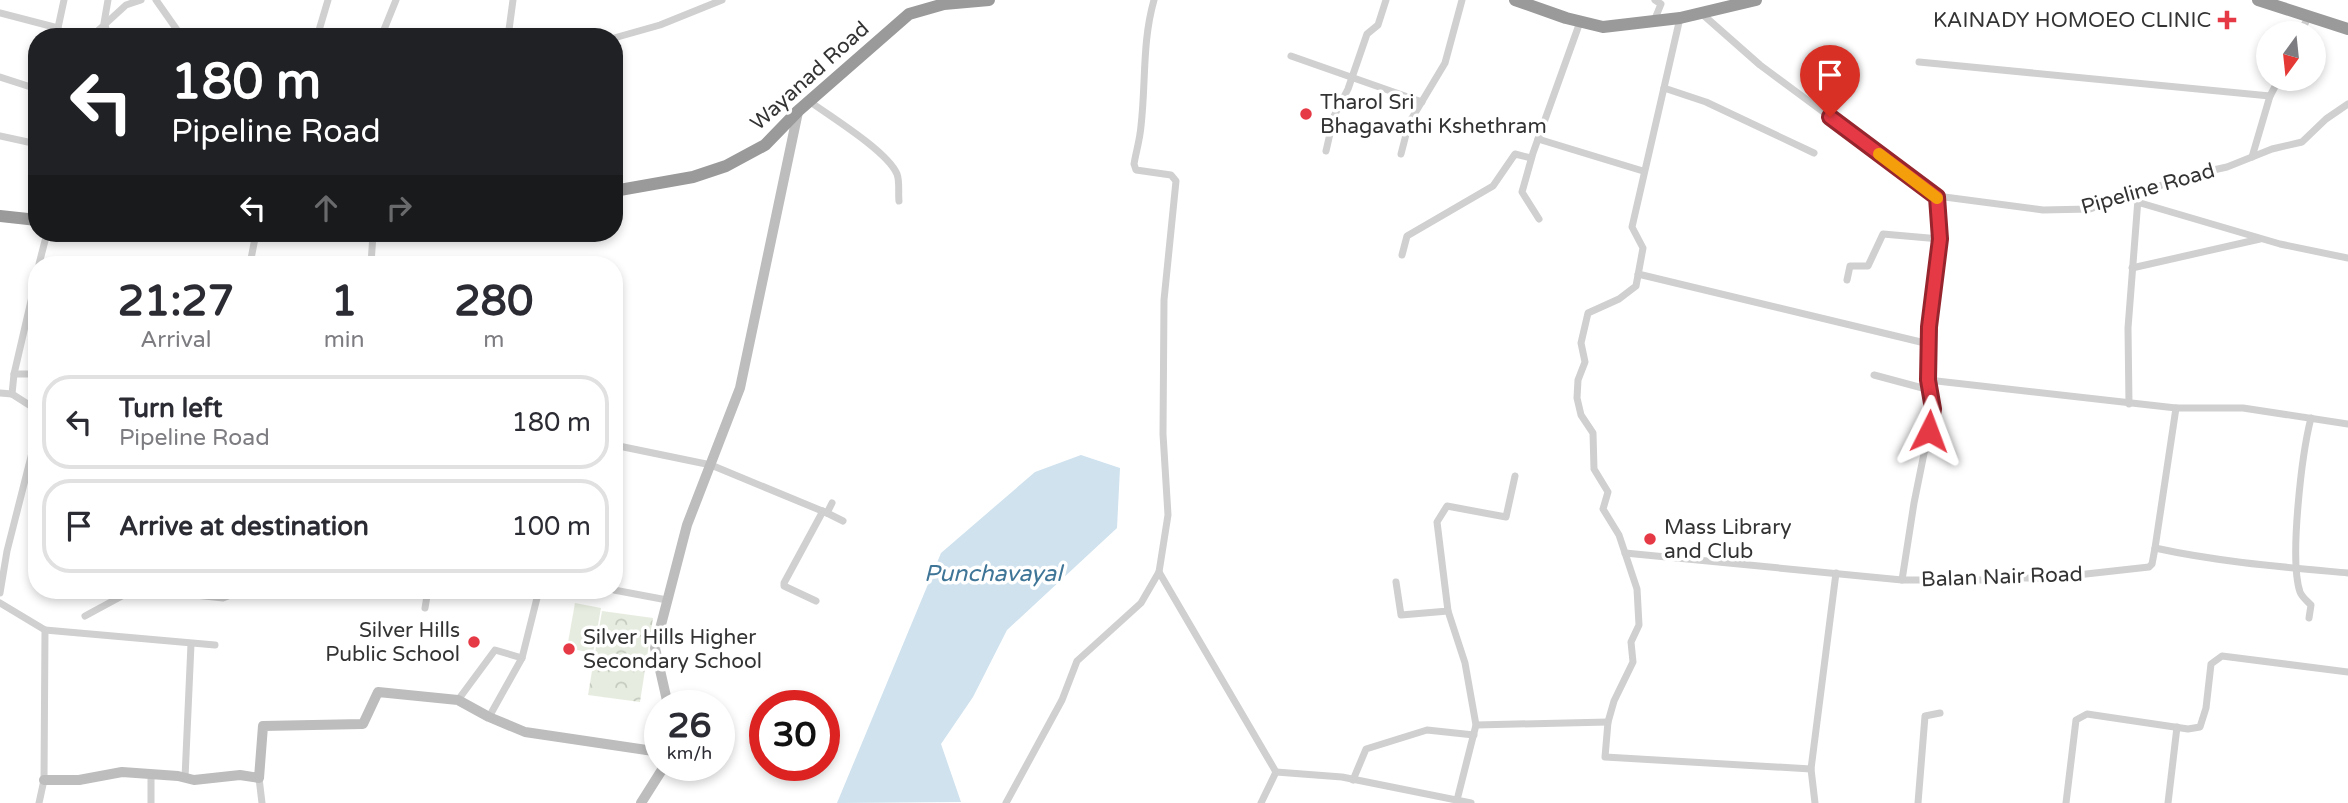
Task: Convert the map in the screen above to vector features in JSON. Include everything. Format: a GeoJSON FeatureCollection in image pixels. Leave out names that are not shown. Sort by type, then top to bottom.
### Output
{"type":"FeatureCollection","features":[{"type":"Feature","properties":{"kind":"highway","name":"Wayanad Road"},"geometry":{"type":"LineString","coordinates":[[623,189],[693,177],[726,166],[765,145],[798,111],[909,14],[944,2],[989,0]]}},
{"type":"Feature","properties":{"kind":"highway"},"geometry":{"type":"LineString","coordinates":[[1515,0],[1602,27],[1680,18],[1755,0]]}},
{"type":"Feature","properties":{"kind":"highway"},"geometry":{"type":"LineString","coordinates":[[2258,0],[2348,29]]}},
{"type":"Feature","properties":{"kind":"highway"},"geometry":{"type":"LineString","coordinates":[[0,216],[28,219]]}},
{"type":"Feature","properties":{"kind":"street"},"geometry":{"type":"LineString","coordinates":[[0,13],[58,27],[64,0]]}},
{"type":"Feature","properties":{"kind":"street"},"geometry":{"type":"LineString","coordinates":[[106,28],[107,0]]}},
{"type":"Feature","properties":{"kind":"street"},"geometry":{"type":"LineString","coordinates":[[99,28],[126,5],[141,0]]}},
{"type":"Feature","properties":{"kind":"street"},"geometry":{"type":"LineString","coordinates":[[156,0],[176,28]]}},
{"type":"Feature","properties":{"kind":"street"},"geometry":{"type":"LineString","coordinates":[[320,28],[328,0]]}},
{"type":"Feature","properties":{"kind":"street"},"geometry":{"type":"LineString","coordinates":[[385,28],[396,0]]}},
{"type":"Feature","properties":{"kind":"street"},"geometry":{"type":"LineString","coordinates":[[509,28],[513,0]]}},
{"type":"Feature","properties":{"kind":"street"},"geometry":{"type":"LineString","coordinates":[[623,35],[660,25],[719,0]]}},
{"type":"Feature","properties":{"kind":"street"},"geometry":{"type":"LineString","coordinates":[[1006,803],[1062,700],[1077,661],[1141,603],[1159,572],[1168,515],[1163,434],[1164,300],[1176,180],[1171,175],[1136,170],[1134,164],[1141,127],[1147,22],[1154,0]]}},
{"type":"Feature","properties":{"kind":"street"},"geometry":{"type":"LineString","coordinates":[[1326,151],[1335,116],[1367,34],[1378,25],[1386,0]]}},
{"type":"Feature","properties":{"kind":"street"},"geometry":{"type":"LineString","coordinates":[[1401,154],[1409,123],[1445,63],[1462,0]]}},
{"type":"Feature","properties":{"kind":"street"},"geometry":{"type":"LineString","coordinates":[[1654,21],[1661,4],[1655,0]]}},
{"type":"Feature","properties":{"kind":"street"},"geometry":{"type":"LineString","coordinates":[[1625,552],[1902,580],[1933,409],[1928,380],[1929,327],[1940,239],[1937,197],[1760,65],[1701,13]]}},
{"type":"Feature","properties":{"kind":"street"},"geometry":{"type":"LineString","coordinates":[[2306,21],[2309,16]]}},
{"type":"Feature","properties":{"kind":"street"},"geometry":{"type":"LineString","coordinates":[[1680,18],[1632,227],[1643,248],[1636,286],[1619,299],[1588,313],[1581,343],[1585,362],[1578,380],[1577,397],[1581,415],[1593,433],[1594,469],[1608,492],[1603,509],[1619,535],[1637,589],[1639,625],[1631,642],[1633,662],[1614,701],[1608,722],[1605,757],[1811,769]]}},
{"type":"Feature","properties":{"kind":"street"},"geometry":{"type":"LineString","coordinates":[[1539,219],[1522,192],[1531,158],[1580,22]]}},
{"type":"Feature","properties":{"kind":"street"},"geometry":{"type":"LineString","coordinates":[[1291,56],[1422,102]]}},
{"type":"Feature","properties":{"kind":"street"},"geometry":{"type":"LineString","coordinates":[[1919,62],[2270,96]]}},
{"type":"Feature","properties":{"kind":"street"},"geometry":{"type":"LineString","coordinates":[[0,77],[28,86]]}},
{"type":"Feature","properties":{"kind":"street"},"geometry":{"type":"LineString","coordinates":[[1664,88],[1706,102],[1814,153]]}},
{"type":"Feature","properties":{"kind":"street"},"geometry":{"type":"LineString","coordinates":[[2252,157],[2272,91]]}},
{"type":"Feature","properties":{"kind":"street"},"geometry":{"type":"LineString","coordinates":[[809,101],[889,163],[898,176],[899,201]]}},
{"type":"Feature","properties":{"kind":"street","name":"Pipeline Road"},"geometry":{"type":"LineString","coordinates":[[1937,197],[2067,211],[2090,209],[2302,142],[2326,119],[2348,104]]}},
{"type":"Feature","properties":{"kind":"street"},"geometry":{"type":"LineString","coordinates":[[665,690],[655,648],[687,525],[740,388],[798,111]]}},
{"type":"Feature","properties":{"kind":"street"},"geometry":{"type":"LineString","coordinates":[[0,136],[28,142]]}},
{"type":"Feature","properties":{"kind":"street"},"geometry":{"type":"LineString","coordinates":[[1538,139],[1643,171]]}},
{"type":"Feature","properties":{"kind":"street"},"geometry":{"type":"LineString","coordinates":[[1402,255],[1407,236],[1493,186],[1515,154],[1531,158]]}},
{"type":"Feature","properties":{"kind":"street"},"geometry":{"type":"LineString","coordinates":[[2129,404],[2128,328],[2139,193]]}},
{"type":"Feature","properties":{"kind":"street"},"geometry":{"type":"LineString","coordinates":[[2137,202],[2261,239],[2348,258]]}},
{"type":"Feature","properties":{"kind":"street"},"geometry":{"type":"LineString","coordinates":[[1847,280],[1850,266],[1868,266],[1883,234],[1940,239]]}},
{"type":"Feature","properties":{"kind":"street"},"geometry":{"type":"LineString","coordinates":[[2132,268],[2261,239]]}},
{"type":"Feature","properties":{"kind":"street"},"geometry":{"type":"LineString","coordinates":[[1638,274],[1929,344]]}},
{"type":"Feature","properties":{"kind":"street"},"geometry":{"type":"LineString","coordinates":[[12,394],[28,314]]}},
{"type":"Feature","properties":{"kind":"street"},"geometry":{"type":"LineString","coordinates":[[14,374],[28,374]]}},
{"type":"Feature","properties":{"kind":"street"},"geometry":{"type":"LineString","coordinates":[[1874,374],[1930,390]]}},
{"type":"Feature","properties":{"kind":"street"},"geometry":{"type":"LineString","coordinates":[[1928,380],[2129,404],[2176,408],[2243,408],[2348,424]]}},
{"type":"Feature","properties":{"kind":"street"},"geometry":{"type":"LineString","coordinates":[[0,393],[12,394],[28,404]]}},
{"type":"Feature","properties":{"kind":"street"},"geometry":{"type":"LineString","coordinates":[[2176,408],[2155,548],[2207,559],[2348,573]]}},
{"type":"Feature","properties":{"kind":"street"},"geometry":{"type":"LineString","coordinates":[[2309,618],[2311,605],[2301,594],[2296,550],[2305,444],[2311,418]]}},
{"type":"Feature","properties":{"kind":"street"},"geometry":{"type":"LineString","coordinates":[[623,447],[711,465],[843,521]]}},
{"type":"Feature","properties":{"kind":"street"},"geometry":{"type":"LineString","coordinates":[[0,593],[28,470]]}},
{"type":"Feature","properties":{"kind":"street"},"geometry":{"type":"LineString","coordinates":[[1457,800],[1476,725],[1465,663],[1448,611],[1437,522],[1447,506],[1506,517],[1515,475]]}},
{"type":"Feature","properties":{"kind":"street"},"geometry":{"type":"LineString","coordinates":[[816,601],[784,586],[784,583],[832,503]]}},
{"type":"Feature","properties":{"kind":"street","name":"Balan Nair Road"},"geometry":{"type":"LineString","coordinates":[[1902,580],[1984,580],[1995,577],[2059,579],[2149,567],[2155,548]]}},
{"type":"Feature","properties":{"kind":"street"},"geometry":{"type":"LineString","coordinates":[[1159,572],[1276,772]]}},
{"type":"Feature","properties":{"kind":"street"},"geometry":{"type":"LineString","coordinates":[[1815,803],[1811,769],[1836,573]]}},
{"type":"Feature","properties":{"kind":"street"},"geometry":{"type":"LineString","coordinates":[[1396,582],[1401,615],[1448,611]]}},
{"type":"Feature","properties":{"kind":"street"},"geometry":{"type":"LineString","coordinates":[[623,592],[667,600]]}},
{"type":"Feature","properties":{"kind":"street"},"geometry":{"type":"LineString","coordinates":[[85,616],[116,599]]}},
{"type":"Feature","properties":{"kind":"street"},"geometry":{"type":"LineString","coordinates":[[425,608],[426,599]]}},
{"type":"Feature","properties":{"kind":"street"},"geometry":{"type":"LineString","coordinates":[[489,717],[522,658],[538,599]]}},
{"type":"Feature","properties":{"kind":"street"},"geometry":{"type":"LineString","coordinates":[[0,603],[45,631],[215,645]]}},
{"type":"Feature","properties":{"kind":"street"},"geometry":{"type":"LineString","coordinates":[[39,803],[44,779],[45,631]]}},
{"type":"Feature","properties":{"kind":"street"},"geometry":{"type":"LineString","coordinates":[[185,778],[191,644]]}},
{"type":"Feature","properties":{"kind":"street"},"geometry":{"type":"LineString","coordinates":[[458,700],[495,650],[522,658]]}},
{"type":"Feature","properties":{"kind":"street"},"geometry":{"type":"LineString","coordinates":[[2066,803],[2076,720],[2087,714],[2188,729],[2200,727],[2206,708],[2211,664],[2222,656],[2348,672]]}},
{"type":"Feature","properties":{"kind":"street"},"geometry":{"type":"LineString","coordinates":[[262,803],[259,778],[263,726],[363,724],[378,692],[458,700],[525,732],[644,750]]}},
{"type":"Feature","properties":{"kind":"street"},"geometry":{"type":"LineString","coordinates":[[1918,803],[1925,716],[1940,713]]}},
{"type":"Feature","properties":{"kind":"street"},"geometry":{"type":"LineString","coordinates":[[1476,725],[1608,722]]}},
{"type":"Feature","properties":{"kind":"street"},"geometry":{"type":"LineString","coordinates":[[2168,803],[2177,727]]}},
{"type":"Feature","properties":{"kind":"street"},"geometry":{"type":"LineString","coordinates":[[1353,780],[1366,748],[1427,730],[1474,735]]}},
{"type":"Feature","properties":{"kind":"street"},"geometry":{"type":"LineString","coordinates":[[44,779],[79,779],[122,772],[194,780],[240,775],[259,778]]}},
{"type":"Feature","properties":{"kind":"street"},"geometry":{"type":"LineString","coordinates":[[1276,772],[1353,780],[1471,803]]}},
{"type":"Feature","properties":{"kind":"street"},"geometry":{"type":"LineString","coordinates":[[1261,803],[1276,772]]}},
{"type":"Feature","properties":{"kind":"street"},"geometry":{"type":"LineString","coordinates":[[151,774],[152,803]]}},
{"type":"Feature","properties":{"kind":"street"},"geometry":{"type":"LineString","coordinates":[[641,803],[655,781]]}},
{"type":"Feature","properties":{"kind":"green space"},"geometry":{"type":"Polygon","coordinates":[[[575,603],[601,608],[593,653],[567,648],[575,603]]]}},
{"type":"Feature","properties":{"kind":"green space"},"geometry":{"type":"Polygon","coordinates":[[[602,611],[653,618],[640,702],[588,695],[602,611]]]}},
{"type":"Feature","properties":{"kind":"water","name":"Punchavayal"},"geometry":{"type":"Polygon","coordinates":[[[1081,455],[1120,468],[1117,528],[1007,630],[973,697],[941,744],[961,802],[837,803],[941,553],[1035,472],[1081,455]]]}},
{"type":"Feature","properties":{"kind":"slow traffic"},"geometry":{"type":"LineString","coordinates":[[1879,154],[1937,198]]}},
{"type":"Feature","properties":{"kind":"place","name":"KAINADY HOMOEO CLINIC"},"geometry":{"type":"Point","coordinates":[2227,20]}},
{"type":"Feature","properties":{"kind":"place","name":"Tharol Sri Bhagavathi Kshethram"},"geometry":{"type":"Point","coordinates":[1306,114]}},
{"type":"Feature","properties":{"kind":"place","name":"Mass Library and Club"},"geometry":{"type":"Point","coordinates":[1650,539]}},
{"type":"Feature","properties":{"kind":"place","name":"Silver Hills Public School"},"geometry":{"type":"Point","coordinates":[474,642]}},
{"type":"Feature","properties":{"kind":"place","name":"Silver Hills Higher Secondary School"},"geometry":{"type":"Point","coordinates":[569,649]}},
{"type":"Feature","properties":{"kind":"route"},"geometry":{"type":"LineString","coordinates":[[1830,117],[1937,197],[1940,239],[1929,327],[1928,380],[1933,409],[1929,431]]}}]}
